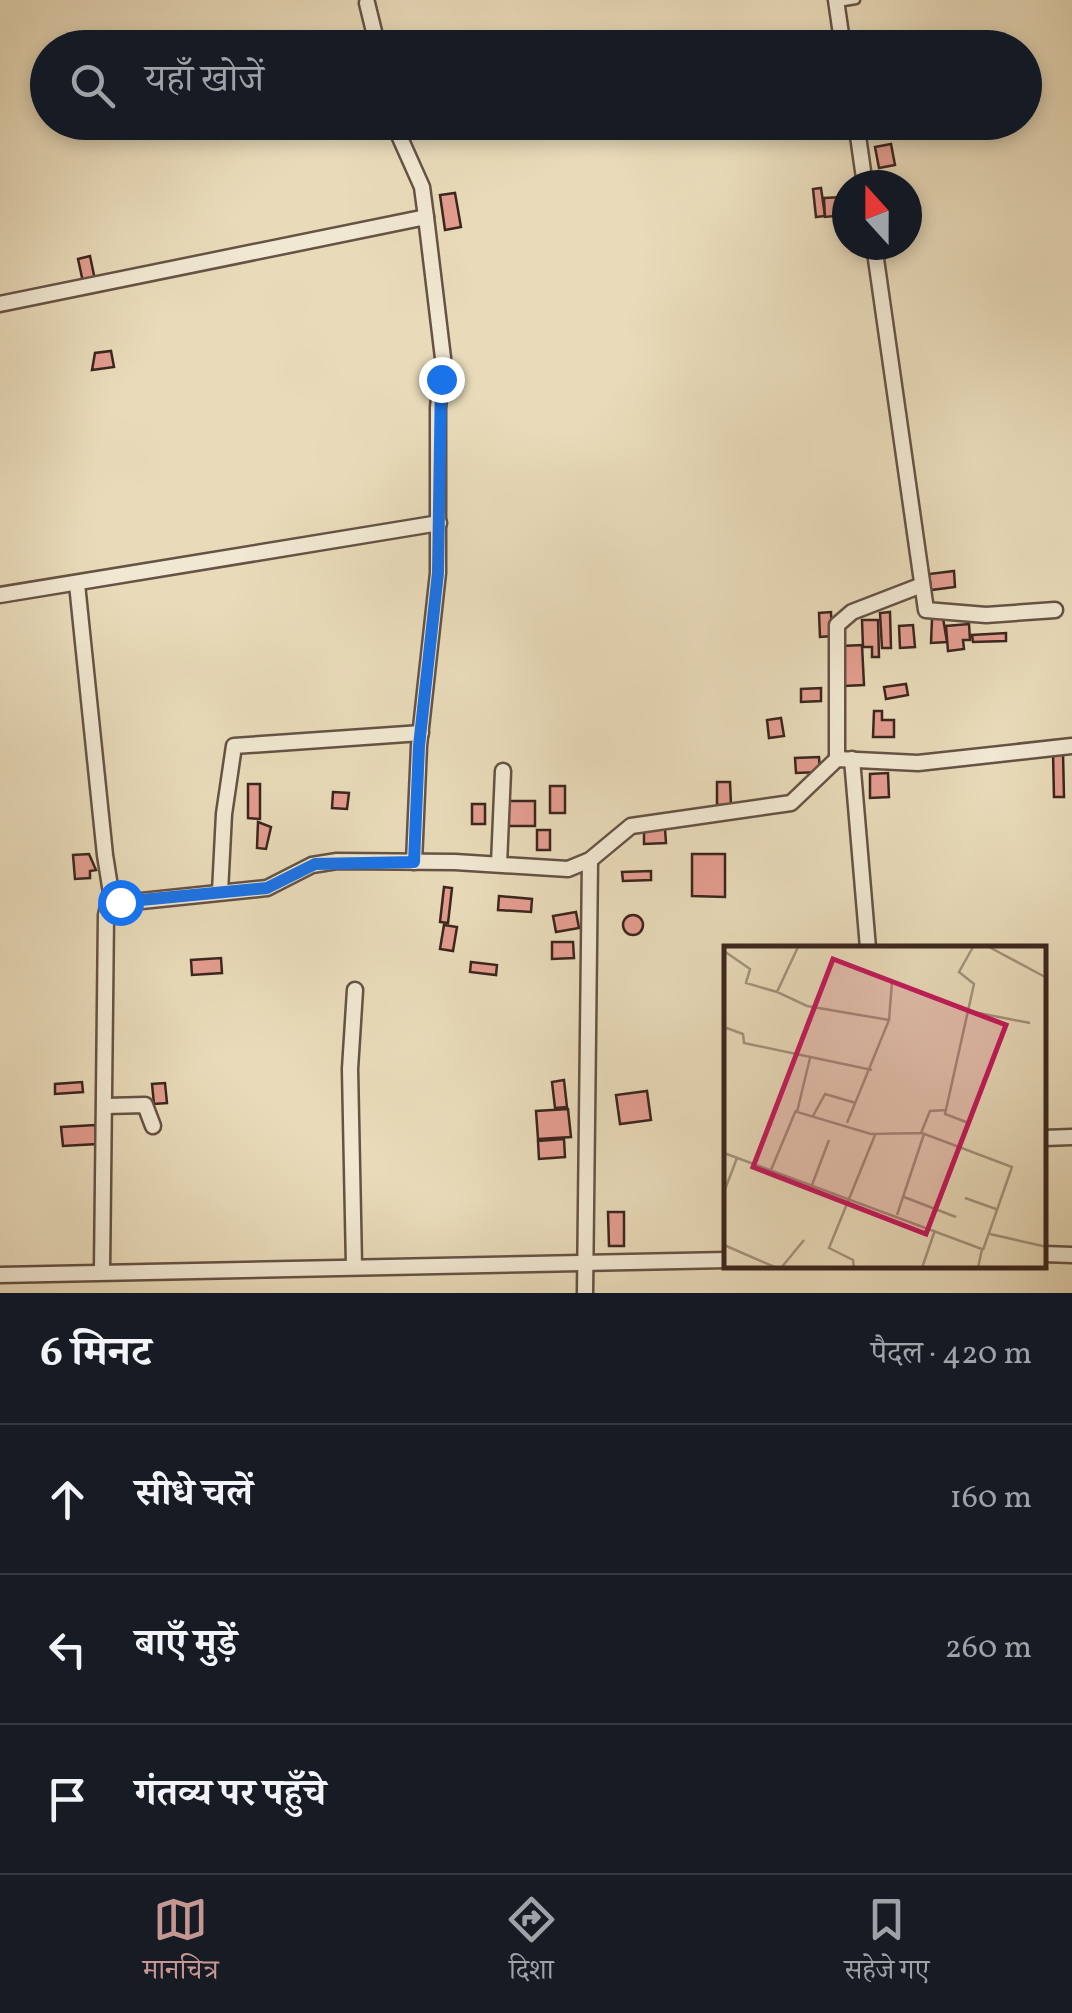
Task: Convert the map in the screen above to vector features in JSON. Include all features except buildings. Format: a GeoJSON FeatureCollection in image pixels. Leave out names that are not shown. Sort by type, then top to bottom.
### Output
{"type":"FeatureCollection","features":[{"type":"Feature","properties":{"kind":"street"},"geometry":{"type":"LineString","coordinates":[[836,1],[840,30]]}},
{"type":"Feature","properties":{"kind":"street"},"geometry":{"type":"LineString","coordinates":[[367,3],[374,30]]}},
{"type":"Feature","properties":{"kind":"street"},"geometry":{"type":"LineString","coordinates":[[401,140],[422,187],[443,358],[438,408],[439,523],[432,642],[420,734],[414,862]]}},
{"type":"Feature","properties":{"kind":"street"},"geometry":{"type":"LineString","coordinates":[[859,140],[863,170]]}},
{"type":"Feature","properties":{"kind":"street"},"geometry":{"type":"LineString","coordinates":[[0,304],[426,217]]}},
{"type":"Feature","properties":{"kind":"street"},"geometry":{"type":"LineString","coordinates":[[876,260],[906,448],[922,585],[930,613],[1055,610]]}},
{"type":"Feature","properties":{"kind":"street"},"geometry":{"type":"LineString","coordinates":[[0,595],[439,523]]}},
{"type":"Feature","properties":{"kind":"street"},"geometry":{"type":"LineString","coordinates":[[77,584],[111,893],[106,915],[102,1272]]}},
{"type":"Feature","properties":{"kind":"street"},"geometry":{"type":"LineString","coordinates":[[868,946],[844,759],[837,625],[852,612],[922,585]]}},
{"type":"Feature","properties":{"kind":"street"},"geometry":{"type":"LineString","coordinates":[[220,892],[224,814],[234,746],[420,734]]}},
{"type":"Feature","properties":{"kind":"street"},"geometry":{"type":"LineString","coordinates":[[111,893],[116,900],[130,904],[280,884],[315,864],[414,862],[568,869],[590,860],[631,826],[790,803],[844,759],[918,763],[1072,746]]}},
{"type":"Feature","properties":{"kind":"street"},"geometry":{"type":"LineString","coordinates":[[499,864],[504,771]]}},
{"type":"Feature","properties":{"kind":"street"},"geometry":{"type":"LineString","coordinates":[[585,1293],[590,860]]}},
{"type":"Feature","properties":{"kind":"street"},"geometry":{"type":"LineString","coordinates":[[354,1266],[350,1069],[355,990]]}},
{"type":"Feature","properties":{"kind":"street"},"geometry":{"type":"LineString","coordinates":[[106,1106],[145,1104],[153,1126]]}},
{"type":"Feature","properties":{"kind":"street"},"geometry":{"type":"LineString","coordinates":[[1047,1138],[1072,1137]]}},
{"type":"Feature","properties":{"kind":"street"},"geometry":{"type":"LineString","coordinates":[[0,1275],[354,1266],[586,1266],[724,1260]]}},
{"type":"Feature","properties":{"kind":"lane"},"geometry":{"type":"LineString","coordinates":[[836,1],[856,0]]}},
{"type":"Feature","properties":{"kind":"route"},"geometry":{"type":"LineString","coordinates":[[120,902],[267,888],[293,878],[308,866],[337,861],[414,862],[419,746],[438,573],[441,379]]}}]}
